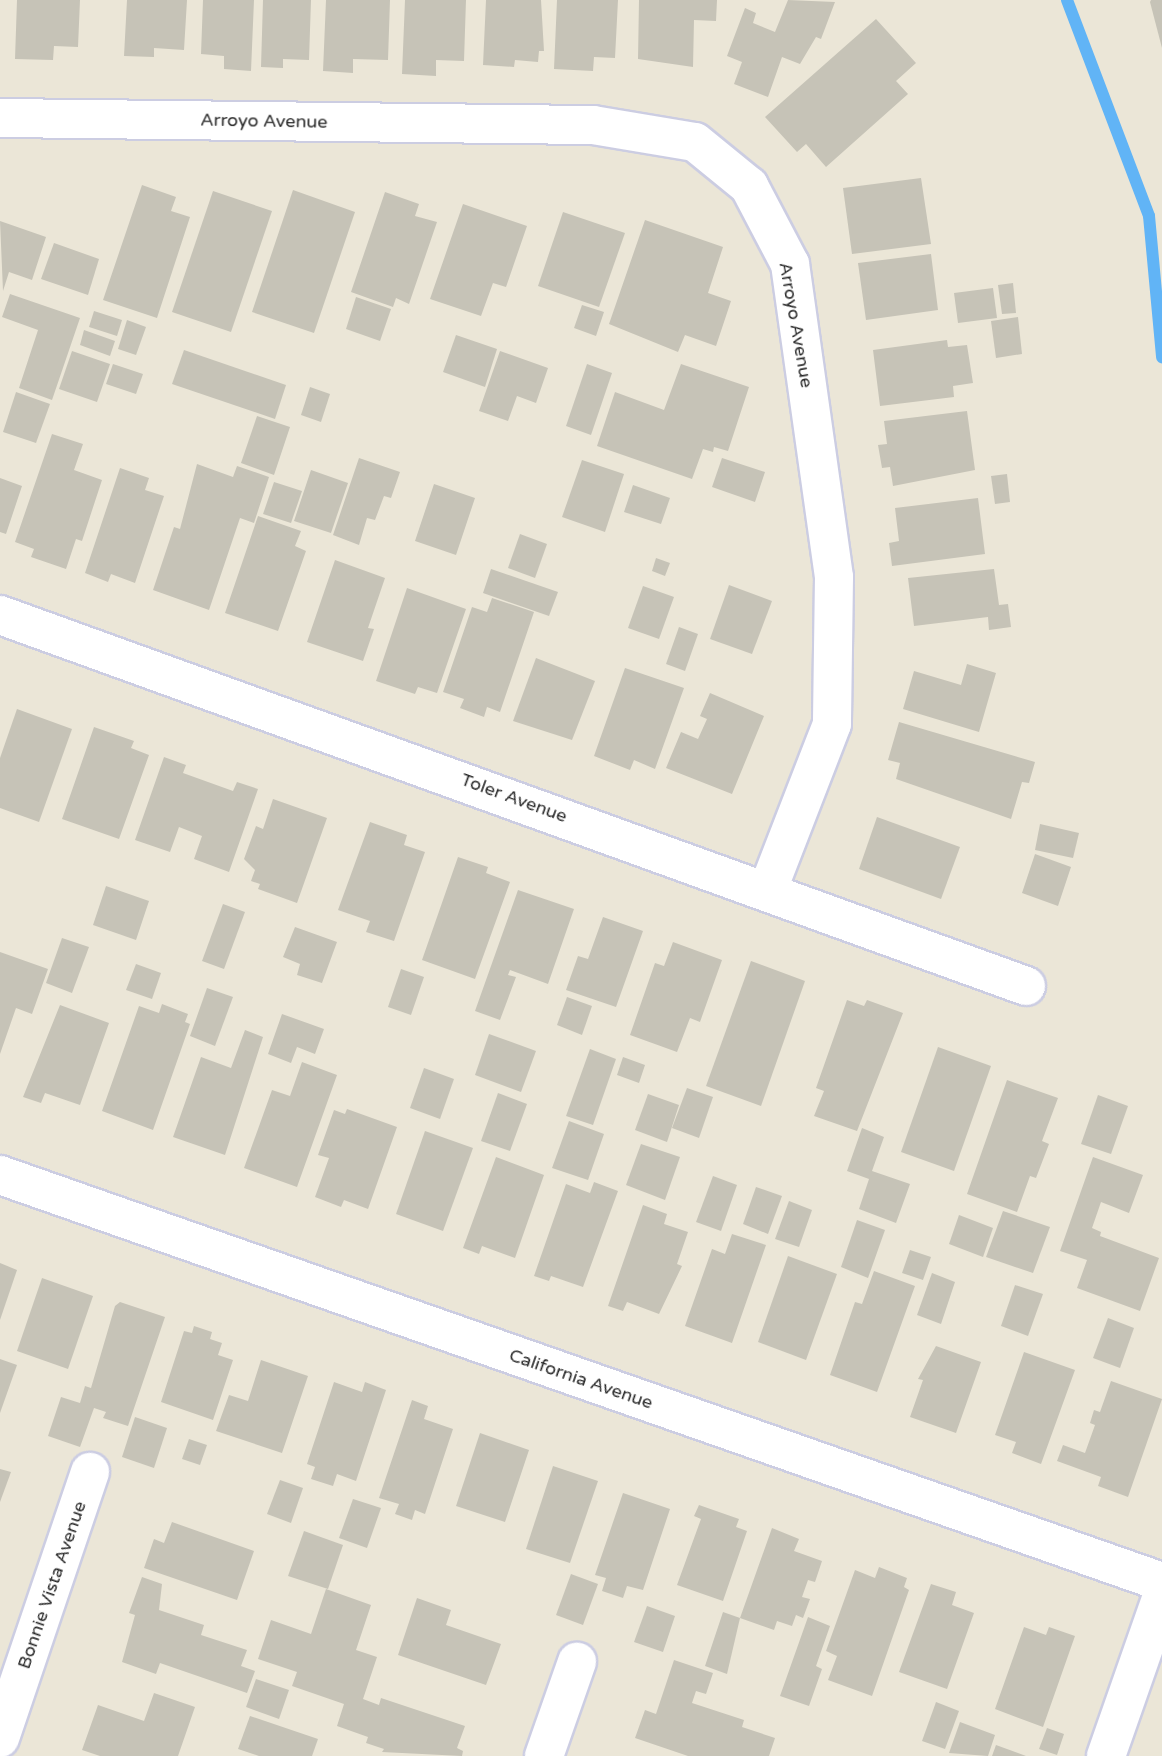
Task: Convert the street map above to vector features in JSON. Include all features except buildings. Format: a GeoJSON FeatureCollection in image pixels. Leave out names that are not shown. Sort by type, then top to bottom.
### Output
{"type":"FeatureCollection","features":[{"type":"Feature","properties":{"kind":"street","name":"Arroyo Avenue"},"geometry":{"type":"LineString","coordinates":[[0,118],[593,125],[695,142],[749,186],[790,264],[834,576],[832,724],[768,889]]}},
{"type":"Feature","properties":{"kind":"street","name":"Toler Avenue"},"geometry":{"type":"LineString","coordinates":[[0,615],[768,889],[1026,986]]}},
{"type":"Feature","properties":{"kind":"street","name":"California Avenue"},"geometry":{"type":"LineString","coordinates":[[0,1175],[1162,1582]]}},
{"type":"Feature","properties":{"kind":"street","name":"Bonnie Vista Avenue"},"geometry":{"type":"LineString","coordinates":[[0,1738],[90,1472]]}},
{"type":"Feature","properties":{"kind":"street"},"geometry":{"type":"LineString","coordinates":[[1106,1756],[1162,1596]]}},
{"type":"Feature","properties":{"kind":"street"},"geometry":{"type":"LineString","coordinates":[[544,1756],[577,1662]]}},
{"type":"Feature","properties":{"kind":"waterway"},"geometry":{"type":"LineString","coordinates":[[1067,0],[1149,216],[1162,357]]}}]}
